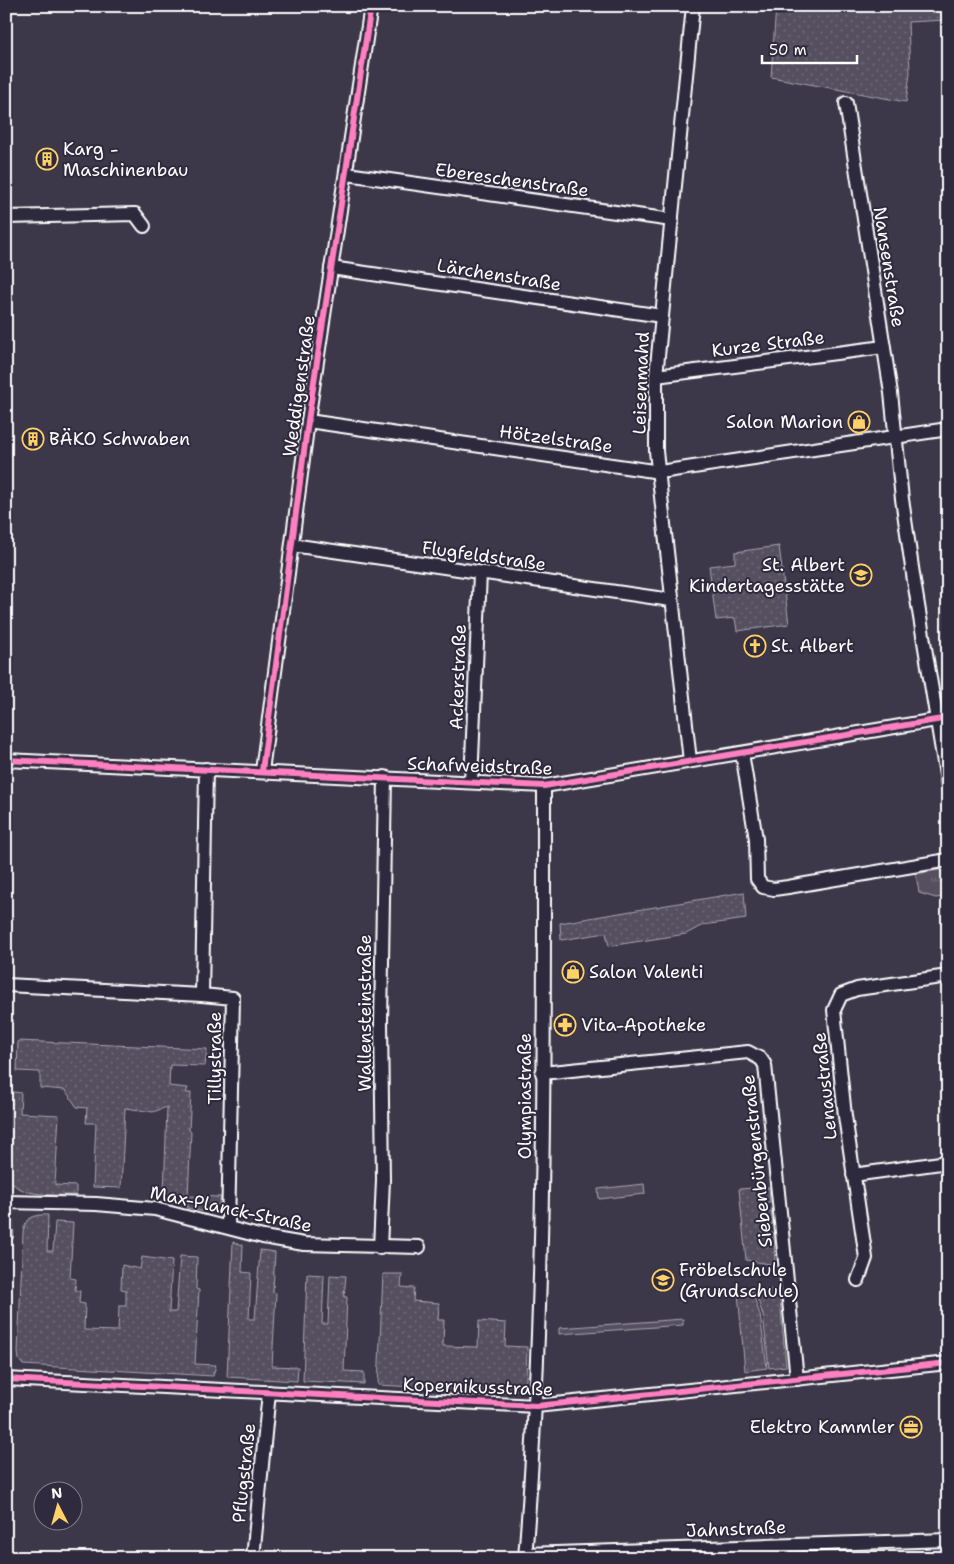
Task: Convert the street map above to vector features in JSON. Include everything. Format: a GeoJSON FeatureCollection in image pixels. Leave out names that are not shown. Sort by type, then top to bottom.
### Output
{"type":"FeatureCollection","features":[{"type":"Feature","properties":{"kind":"street","name":"Weddigenstraße"},"geometry":{"type":"LineString","coordinates":[[262,771],[308,421],[371,6]]}},
{"type":"Feature","properties":{"kind":"street","name":"Leisenmahd"},"geometry":{"type":"LineString","coordinates":[[690,761],[671,600],[660,472],[656,451],[656,376],[693,6]]}},
{"type":"Feature","properties":{"kind":"street","name":"Nansenstraße"},"geometry":{"type":"LineString","coordinates":[[846,103],[884,347],[902,499],[941,719],[948,787]]}},
{"type":"Feature","properties":{"kind":"street","name":"Ebereschenstraße"},"geometry":{"type":"LineString","coordinates":[[347,174],[672,220]]}},
{"type":"Feature","properties":{"kind":"street"},"geometry":{"type":"LineString","coordinates":[[6,216],[135,214],[144,226]]}},
{"type":"Feature","properties":{"kind":"street","name":"Lärchenstraße"},"geometry":{"type":"LineString","coordinates":[[331,268],[662,316]]}},
{"type":"Feature","properties":{"kind":"street","name":"Kurze Straße"},"geometry":{"type":"LineString","coordinates":[[656,376],[884,347]]}},
{"type":"Feature","properties":{"kind":"street","name":"Hötzelstraße"},"geometry":{"type":"LineString","coordinates":[[308,421],[660,472],[948,429]]}},
{"type":"Feature","properties":{"kind":"street","name":"Flugfeldstraße"},"geometry":{"type":"LineString","coordinates":[[292,545],[671,600]]}},
{"type":"Feature","properties":{"kind":"street","name":"Ackerstraße"},"geometry":{"type":"LineString","coordinates":[[471,782],[480,573]]}},
{"type":"Feature","properties":{"kind":"street","name":"Schafweidstraße"},"geometry":{"type":"LineString","coordinates":[[6,760],[544,786],[941,719]]}},
{"type":"Feature","properties":{"kind":"street"},"geometry":{"type":"LineString","coordinates":[[742,753],[756,840],[757,879],[763,887],[774,889],[788,887],[948,860]]}},
{"type":"Feature","properties":{"kind":"street","name":"Tillystraße"},"geometry":{"type":"LineString","coordinates":[[206,769],[202,996],[233,998],[228,1228]]}},
{"type":"Feature","properties":{"kind":"street","name":"Wallensteinstraße"},"geometry":{"type":"LineString","coordinates":[[380,1248],[383,1180],[381,1023],[385,778]]}},
{"type":"Feature","properties":{"kind":"street","name":"Olympiastraße"},"geometry":{"type":"LineString","coordinates":[[525,1556],[536,1406],[542,1073],[544,786]]}},
{"type":"Feature","properties":{"kind":"street","name":"Lenaustraße"},"geometry":{"type":"LineString","coordinates":[[858,1280],[866,1258],[853,1175],[834,1010],[841,995],[857,989],[948,976]]}},
{"type":"Feature","properties":{"kind":"street"},"geometry":{"type":"LineString","coordinates":[[6,985],[202,996]]}},
{"type":"Feature","properties":{"kind":"street","name":"Siebenbürgenstraße"},"geometry":{"type":"LineString","coordinates":[[542,1073],[748,1052],[761,1059],[765,1065],[766,1073],[797,1379]]}},
{"type":"Feature","properties":{"kind":"street"},"geometry":{"type":"LineString","coordinates":[[853,1175],[948,1162]]}},
{"type":"Feature","properties":{"kind":"street","name":"Max-Planck-Straße"},"geometry":{"type":"LineString","coordinates":[[6,1202],[96,1204],[155,1209],[228,1228],[304,1244],[380,1248],[420,1247]]}},
{"type":"Feature","properties":{"kind":"street"},"geometry":{"type":"LineString","coordinates":[[6,1208],[6,1235]]}},
{"type":"Feature","properties":{"kind":"street","name":"Kopernikusstraße"},"geometry":{"type":"LineString","coordinates":[[6,1379],[536,1406],[948,1363]]}},
{"type":"Feature","properties":{"kind":"street","name":"Pflugstraße"},"geometry":{"type":"LineString","coordinates":[[253,1558],[269,1392]]}},
{"type":"Feature","properties":{"kind":"street","name":"Jahnstraße"},"geometry":{"type":"LineString","coordinates":[[525,1556],[948,1540]]}},
{"type":"Feature","properties":{"kind":"green space"},"geometry":{"type":"Polygon","coordinates":[[[776,6],[944,6],[946,20],[908,22],[910,73],[906,102],[771,77],[776,6]]]}},
{"type":"Feature","properties":{"kind":"green space"},"geometry":{"type":"Polygon","coordinates":[[[779,546],[789,624],[737,631],[735,618],[716,620],[709,566],[735,563],[735,552],[779,546]]]}},
{"type":"Feature","properties":{"kind":"green space"},"geometry":{"type":"Polygon","coordinates":[[[938,870],[948,871],[948,896],[936,898],[919,893],[916,874],[938,870]]]}},
{"type":"Feature","properties":{"kind":"green space"},"geometry":{"type":"Polygon","coordinates":[[[744,892],[746,919],[703,925],[686,934],[609,946],[606,933],[561,940],[560,923],[744,892]]]}},
{"type":"Feature","properties":{"kind":"green space"},"geometry":{"type":"Polygon","coordinates":[[[18,1041],[207,1049],[205,1066],[170,1065],[169,1086],[188,1088],[186,1093],[191,1093],[188,1196],[221,1197],[219,1204],[206,1212],[187,1208],[188,1197],[164,1194],[167,1107],[153,1112],[125,1108],[121,1188],[93,1187],[96,1123],[86,1123],[87,1108],[77,1107],[65,1090],[40,1088],[40,1072],[17,1071],[18,1041]]]}},
{"type":"Feature","properties":{"kind":"green space"},"geometry":{"type":"Polygon","coordinates":[[[7,1091],[21,1093],[20,1113],[59,1115],[55,1185],[76,1186],[76,1195],[40,1194],[23,1190],[10,1181],[7,1091]]]}},
{"type":"Feature","properties":{"kind":"green space"},"geometry":{"type":"Polygon","coordinates":[[[644,1184],[645,1194],[599,1199],[598,1189],[644,1184]]]}},
{"type":"Feature","properties":{"kind":"green space"},"geometry":{"type":"Polygon","coordinates":[[[769,1187],[770,1202],[761,1203],[762,1212],[771,1211],[773,1224],[763,1226],[764,1234],[774,1233],[775,1265],[746,1260],[739,1189],[769,1187]]]}},
{"type":"Feature","properties":{"kind":"green space"},"geometry":{"type":"Polygon","coordinates":[[[39,1215],[48,1215],[47,1251],[53,1251],[55,1222],[73,1223],[70,1278],[76,1279],[75,1290],[80,1291],[79,1303],[85,1304],[84,1330],[118,1331],[119,1306],[126,1306],[126,1290],[121,1289],[122,1265],[140,1269],[142,1257],[172,1261],[169,1312],[176,1312],[180,1256],[197,1257],[196,1289],[199,1290],[195,1364],[216,1365],[213,1376],[23,1365],[19,1360],[18,1352],[23,1232],[28,1220],[39,1215]]]}},
{"type":"Feature","properties":{"kind":"green space"},"geometry":{"type":"Polygon","coordinates":[[[233,1242],[243,1245],[242,1272],[251,1273],[249,1319],[255,1319],[260,1250],[275,1252],[273,1292],[276,1293],[272,1366],[298,1367],[297,1381],[227,1377],[233,1242]]]}},
{"type":"Feature","properties":{"kind":"green space"},"geometry":{"type":"Polygon","coordinates":[[[307,1274],[324,1275],[322,1324],[328,1324],[330,1275],[346,1276],[344,1297],[347,1297],[344,1371],[364,1372],[364,1384],[303,1381],[307,1274]]]}},
{"type":"Feature","properties":{"kind":"green space"},"geometry":{"type":"Polygon","coordinates":[[[383,1274],[402,1274],[401,1287],[414,1288],[413,1301],[439,1303],[438,1320],[444,1320],[443,1346],[478,1347],[479,1321],[506,1323],[505,1346],[527,1347],[526,1380],[520,1389],[508,1392],[378,1385],[383,1274]]]}},
{"type":"Feature","properties":{"kind":"green space"},"geometry":{"type":"Polygon","coordinates":[[[779,1289],[786,1366],[769,1368],[763,1315],[755,1291],[779,1289]]]}},
{"type":"Feature","properties":{"kind":"green space"},"geometry":{"type":"Polygon","coordinates":[[[752,1291],[760,1315],[767,1368],[745,1371],[738,1293],[752,1291]]]}},
{"type":"Feature","properties":{"kind":"green space"},"geometry":{"type":"Polygon","coordinates":[[[683,1319],[683,1325],[559,1334],[559,1328],[683,1319]]]}},
{"type":"Feature","properties":{"kind":"cycle path"},"geometry":{"type":"LineString","coordinates":[[262,771],[308,421],[371,6]]}},
{"type":"Feature","properties":{"kind":"cycle path"},"geometry":{"type":"LineString","coordinates":[[6,760],[544,786],[948,718]]}},
{"type":"Feature","properties":{"kind":"cycle path"},"geometry":{"type":"LineString","coordinates":[[6,1379],[536,1406],[948,1363]]}},
{"type":"Feature","properties":{"kind":"place","name":"Karg - Maschinenbau"},"geometry":{"type":"Point","coordinates":[47,159]}},
{"type":"Feature","properties":{"kind":"place","name":"Salon Marion"},"geometry":{"type":"Point","coordinates":[859,422]}},
{"type":"Feature","properties":{"kind":"place","name":"BÄKO Schwaben"},"geometry":{"type":"Point","coordinates":[33,439]}},
{"type":"Feature","properties":{"kind":"place","name":"St. Albert Kindertagesstätte"},"geometry":{"type":"Point","coordinates":[861,575]}},
{"type":"Feature","properties":{"kind":"place","name":"St. Albert"},"geometry":{"type":"Point","coordinates":[755,646]}},
{"type":"Feature","properties":{"kind":"place","name":"Salon Valenti"},"geometry":{"type":"Point","coordinates":[573,972]}},
{"type":"Feature","properties":{"kind":"place","name":"Vita-Apotheke"},"geometry":{"type":"Point","coordinates":[565,1025]}},
{"type":"Feature","properties":{"kind":"place","name":"Fröbelschule (Grundschule)"},"geometry":{"type":"Point","coordinates":[663,1280]}},
{"type":"Feature","properties":{"kind":"place","name":"Elektro Kammler"},"geometry":{"type":"Point","coordinates":[911,1427]}}]}
